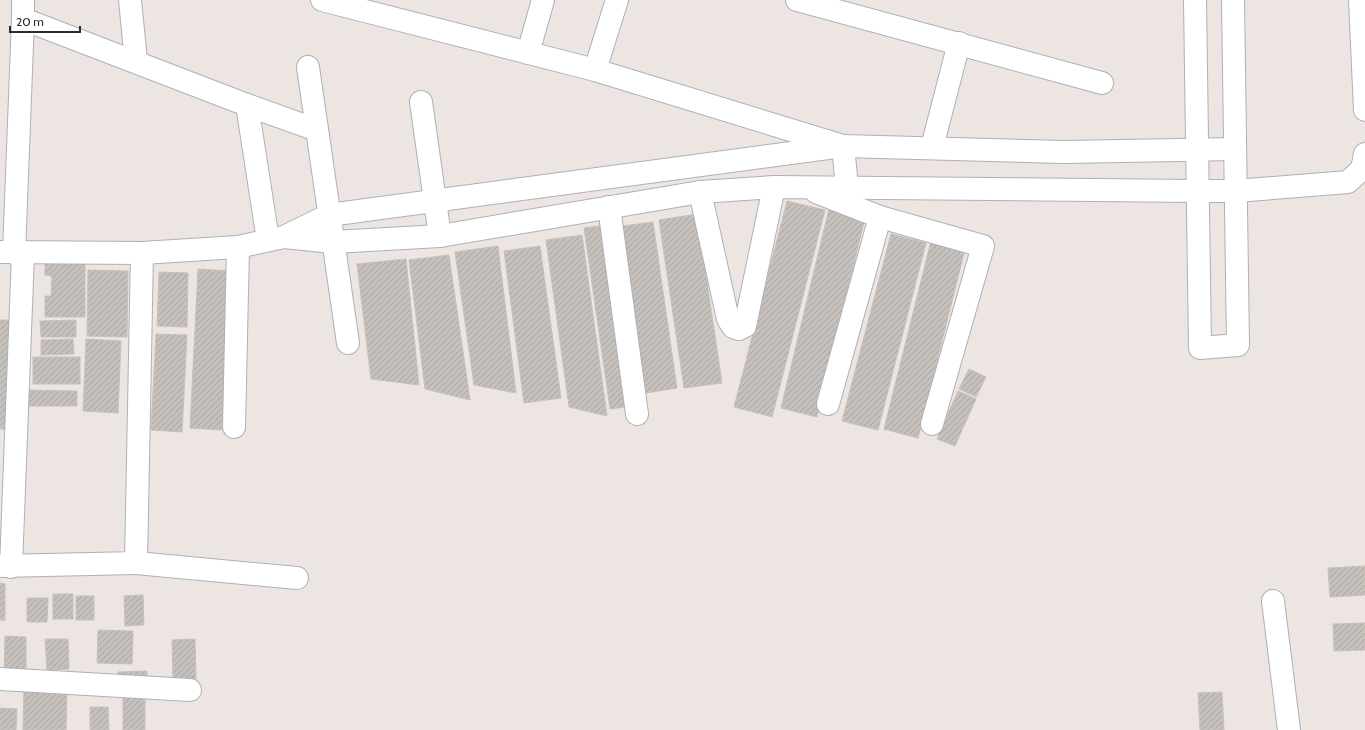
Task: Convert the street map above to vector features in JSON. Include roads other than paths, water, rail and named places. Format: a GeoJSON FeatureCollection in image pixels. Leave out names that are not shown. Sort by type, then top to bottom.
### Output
{"type":"FeatureCollection","features":[{"type":"Feature","properties":{"kind":"street"},"geometry":{"type":"LineString","coordinates":[[130,0],[136,61]]}},
{"type":"Feature","properties":{"kind":"street"},"geometry":{"type":"LineString","coordinates":[[322,0],[596,70],[843,146]]}},
{"type":"Feature","properties":{"kind":"street"},"geometry":{"type":"LineString","coordinates":[[528,53],[543,0]]}},
{"type":"Feature","properties":{"kind":"street"},"geometry":{"type":"LineString","coordinates":[[596,70],[617,0]]}},
{"type":"Feature","properties":{"kind":"street"},"geometry":{"type":"LineString","coordinates":[[797,0],[1102,83]]}},
{"type":"Feature","properties":{"kind":"street"},"geometry":{"type":"LineString","coordinates":[[1195,0],[1200,348],[1238,346],[1233,0]]}},
{"type":"Feature","properties":{"kind":"street"},"geometry":{"type":"LineString","coordinates":[[1360,0],[1365,110]]}},
{"type":"Feature","properties":{"kind":"street"},"geometry":{"type":"LineString","coordinates":[[297,578],[136,563],[5,566],[12,252],[23,10],[136,61],[247,105],[317,130]]}},
{"type":"Feature","properties":{"kind":"street"},"geometry":{"type":"LineString","coordinates":[[932,147],[959,43]]}},
{"type":"Feature","properties":{"kind":"street"},"geometry":{"type":"LineString","coordinates":[[308,67],[348,344]]}},
{"type":"Feature","properties":{"kind":"street"},"geometry":{"type":"LineString","coordinates":[[421,102],[440,236]]}},
{"type":"Feature","properties":{"kind":"street"},"geometry":{"type":"LineString","coordinates":[[247,105],[276,239]]}},
{"type":"Feature","properties":{"kind":"street"},"geometry":{"type":"LineString","coordinates":[[843,146],[847,188]]}},
{"type":"Feature","properties":{"kind":"street"},"geometry":{"type":"LineString","coordinates":[[12,252],[142,253],[238,247],[276,239],[329,215],[843,146],[932,147],[1064,152],[1235,149]]}},
{"type":"Feature","properties":{"kind":"street"},"geometry":{"type":"LineString","coordinates":[[276,239],[333,242],[440,236],[700,192],[774,186],[847,188],[1236,191],[1348,182],[1362,170],[1365,154]]}},
{"type":"Feature","properties":{"kind":"street"},"geometry":{"type":"LineString","coordinates":[[585,180],[600,209],[637,414]]}},
{"type":"Feature","properties":{"kind":"street"},"geometry":{"type":"LineString","coordinates":[[700,192],[728,319],[733,327],[739,329],[745,326],[774,186]]}},
{"type":"Feature","properties":{"kind":"street"},"geometry":{"type":"LineString","coordinates":[[804,187],[880,218],[983,246],[932,424]]}},
{"type":"Feature","properties":{"kind":"street"},"geometry":{"type":"LineString","coordinates":[[828,404],[880,218]]}},
{"type":"Feature","properties":{"kind":"street"},"geometry":{"type":"LineString","coordinates":[[234,427],[238,247]]}},
{"type":"Feature","properties":{"kind":"street"},"geometry":{"type":"LineString","coordinates":[[136,563],[142,253]]}},
{"type":"Feature","properties":{"kind":"street"},"geometry":{"type":"LineString","coordinates":[[1273,601],[1289,730]]}},
{"type":"Feature","properties":{"kind":"street"},"geometry":{"type":"LineString","coordinates":[[0,679],[190,690]]}}]}
